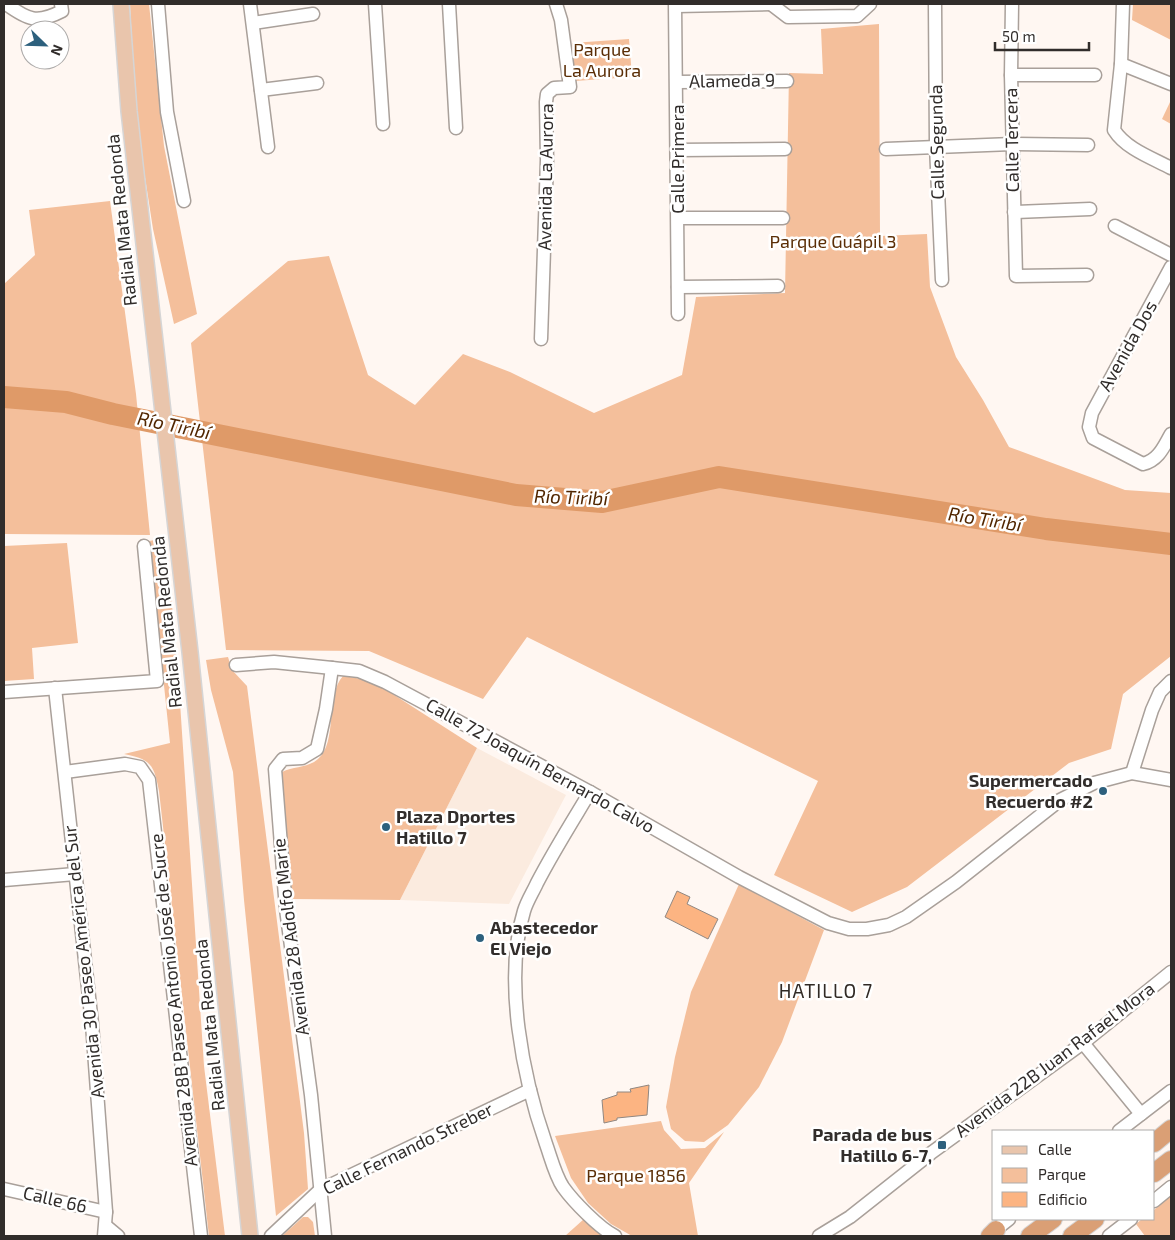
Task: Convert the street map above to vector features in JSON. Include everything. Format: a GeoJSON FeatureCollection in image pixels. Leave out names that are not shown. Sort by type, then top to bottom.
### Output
{"type":"FeatureCollection","features":[{"type":"Feature","properties":{"kind":"highway"},"geometry":{"type":"LineString","coordinates":[[1155,1141],[1171,1129]]}},
{"type":"Feature","properties":{"kind":"highway"},"geometry":{"type":"LineString","coordinates":[[1155,1172],[1171,1160]]}},
{"type":"Feature","properties":{"kind":"highway"},"geometry":{"type":"LineString","coordinates":[[1030,1236],[1052,1220]]}},
{"type":"Feature","properties":{"kind":"highway"},"geometry":{"type":"LineString","coordinates":[[1072,1236],[1094,1220]]}},
{"type":"Feature","properties":{"kind":"main road","name":"Radial Mata Redonda"},"geometry":{"type":"LineString","coordinates":[[121,4],[129,111],[188,635],[250,1236]]}},
{"type":"Feature","properties":{"kind":"street"},"geometry":{"type":"LineString","coordinates":[[6,4],[33,20],[51,17],[62,8]]}},
{"type":"Feature","properties":{"kind":"street"},"geometry":{"type":"LineString","coordinates":[[158,4],[167,112],[184,201]]}},
{"type":"Feature","properties":{"kind":"street"},"geometry":{"type":"LineString","coordinates":[[250,4],[268,147]]}},
{"type":"Feature","properties":{"kind":"street"},"geometry":{"type":"LineString","coordinates":[[375,4],[383,124]]}},
{"type":"Feature","properties":{"kind":"street"},"geometry":{"type":"LineString","coordinates":[[450,4],[456,128]]}},
{"type":"Feature","properties":{"kind":"street","name":"Avenida La Aurora"},"geometry":{"type":"LineString","coordinates":[[540,339],[547,178],[546,102],[547,94],[554,88],[570,88],[561,20],[556,4]]}},
{"type":"Feature","properties":{"kind":"street"},"geometry":{"type":"LineString","coordinates":[[676,5],[771,4],[788,17],[857,16],[870,4]]}},
{"type":"Feature","properties":{"kind":"street","name":"Calle Segunda"},"geometry":{"type":"LineString","coordinates":[[935,4],[936,146],[942,280]]}},
{"type":"Feature","properties":{"kind":"street","name":"Calle Tercera"},"geometry":{"type":"LineString","coordinates":[[1012,4],[1012,144],[1016,276],[1086,276]]}},
{"type":"Feature","properties":{"kind":"street"},"geometry":{"type":"LineString","coordinates":[[1123,4],[1121,64],[1114,130],[1119,138],[1130,146],[1171,168]]}},
{"type":"Feature","properties":{"kind":"street","name":"Calle Primera"},"geometry":{"type":"LineString","coordinates":[[676,5],[678,314]]}},
{"type":"Feature","properties":{"kind":"street"},"geometry":{"type":"LineString","coordinates":[[253,23],[314,14]]}},
{"type":"Feature","properties":{"kind":"street"},"geometry":{"type":"LineString","coordinates":[[1121,64],[1171,84]]}},
{"type":"Feature","properties":{"kind":"street"},"geometry":{"type":"LineString","coordinates":[[1011,75],[1095,75]]}},
{"type":"Feature","properties":{"kind":"street","name":"Alameda 9"},"geometry":{"type":"LineString","coordinates":[[677,82],[786,80]]}},
{"type":"Feature","properties":{"kind":"street"},"geometry":{"type":"LineString","coordinates":[[261,90],[317,83]]}},
{"type":"Feature","properties":{"kind":"street"},"geometry":{"type":"LineString","coordinates":[[886,149],[1012,144],[1088,145]]}},
{"type":"Feature","properties":{"kind":"street"},"geometry":{"type":"LineString","coordinates":[[678,150],[785,149]]}},
{"type":"Feature","properties":{"kind":"street"},"geometry":{"type":"LineString","coordinates":[[1014,212],[1090,209]]}},
{"type":"Feature","properties":{"kind":"street"},"geometry":{"type":"LineString","coordinates":[[678,218],[783,218]]}},
{"type":"Feature","properties":{"kind":"street"},"geometry":{"type":"LineString","coordinates":[[1115,226],[1171,256]]}},
{"type":"Feature","properties":{"kind":"street","name":"Avenida Dos"},"geometry":{"type":"LineString","coordinates":[[1171,267],[1092,413],[1089,427],[1093,438],[1143,464],[1151,462],[1156,458],[1171,434]]}},
{"type":"Feature","properties":{"kind":"street"},"geometry":{"type":"LineString","coordinates":[[678,287],[778,286]]}},
{"type":"Feature","properties":{"kind":"street"},"geometry":{"type":"LineString","coordinates":[[4,692],[158,681],[144,546]]}},
{"type":"Feature","properties":{"kind":"street","name":"Calle 72 Joaquín Bernardo Calvo"},"geometry":{"type":"LineString","coordinates":[[236,665],[274,662],[332,668],[358,671],[385,682],[590,792],[739,877],[828,923],[849,930],[890,925],[906,917],[956,882],[1060,800],[1094,783],[1132,773]]}},
{"type":"Feature","properties":{"kind":"street","name":"Avenida 28 Adolfo Marie"},"geometry":{"type":"LineString","coordinates":[[325,1236],[310,1095],[286,909],[275,769],[283,759],[302,758],[317,749],[326,709],[332,668]]}},
{"type":"Feature","properties":{"kind":"street"},"geometry":{"type":"LineString","coordinates":[[1171,681],[1160,692],[1152,710],[1132,773],[1171,780]]}},
{"type":"Feature","properties":{"kind":"street","name":"Avenida 30 Paseo América del Sur"},"geometry":{"type":"LineString","coordinates":[[55,688],[92,1024],[106,1212],[105,1231]]}},
{"type":"Feature","properties":{"kind":"street","name":"Avenida 28B Paseo Antonio José de Sucre"},"geometry":{"type":"LineString","coordinates":[[65,772],[125,764],[140,767],[149,780],[201,1236]]}},
{"type":"Feature","properties":{"kind":"street"},"geometry":{"type":"LineString","coordinates":[[590,792],[549,859],[524,910],[516,957],[516,976],[519,1028],[530,1090],[550,1156],[562,1186],[584,1211],[613,1236]]}},
{"type":"Feature","properties":{"kind":"street"},"geometry":{"type":"LineString","coordinates":[[4,880],[75,874]]}},
{"type":"Feature","properties":{"kind":"street","name":"Avenida 22B Juan Rafael Mora"},"geometry":{"type":"LineString","coordinates":[[819,1236],[850,1217],[932,1152],[1083,1043],[1171,972]]}},
{"type":"Feature","properties":{"kind":"street"},"geometry":{"type":"LineString","coordinates":[[1083,1043],[1141,1114]]}},
{"type":"Feature","properties":{"kind":"street","name":"Calle Fernando Streber"},"geometry":{"type":"LineString","coordinates":[[271,1236],[320,1190],[530,1090]]}},
{"type":"Feature","properties":{"kind":"street"},"geometry":{"type":"LineString","coordinates":[[1120,1130],[1171,1091]]}},
{"type":"Feature","properties":{"kind":"street"},"geometry":{"type":"LineString","coordinates":[[1155,1200],[1171,1187]]}},
{"type":"Feature","properties":{"kind":"street","name":"Calle 66"},"geometry":{"type":"LineString","coordinates":[[4,1189],[106,1212]]}},
{"type":"Feature","properties":{"kind":"street"},"geometry":{"type":"LineString","coordinates":[[1109,1236],[1131,1220]]}},
{"type":"Feature","properties":{"kind":"street","name":"Calle 66"},"geometry":{"type":"LineString","coordinates":[[105,1231],[118,1236]]}},
{"type":"Feature","properties":{"kind":"shaded area"},"geometry":{"type":"Polygon","coordinates":[[[477,748],[566,795],[509,904],[400,900],[477,748]]]}},
{"type":"Feature","properties":{"kind":"green space"},"geometry":{"type":"Polygon","coordinates":[[[130,4],[149,4],[164,146],[197,314],[174,324],[153,229],[136,119],[130,4]]]}},
{"type":"Feature","properties":{"kind":"green space"},"geometry":{"type":"Polygon","coordinates":[[[1133,4],[1171,4],[1171,40],[1132,20],[1133,4]]]}},
{"type":"Feature","properties":{"kind":"green space","name":"Parque Guápil 3"},"geometry":{"type":"Polygon","coordinates":[[[879,24],[880,236],[927,234],[930,287],[956,357],[1009,447],[1125,490],[1171,493],[1171,656],[1123,694],[1111,749],[1069,763],[907,887],[852,912],[774,875],[818,781],[527,637],[483,699],[369,651],[226,650],[191,343],[288,261],[329,256],[368,375],[415,405],[463,354],[510,372],[594,413],[682,375],[696,297],[785,293],[789,73],[823,74],[821,29],[879,24]]]}},
{"type":"Feature","properties":{"kind":"green space","name":"Parque La Aurora"},"geometry":{"type":"Polygon","coordinates":[[[629,39],[632,77],[575,81],[572,43],[629,39]]]}},
{"type":"Feature","properties":{"kind":"green space"},"geometry":{"type":"Polygon","coordinates":[[[1171,100],[1171,124],[1162,119],[1171,100]]]}},
{"type":"Feature","properties":{"kind":"green space"},"geometry":{"type":"Polygon","coordinates":[[[110,201],[136,394],[150,535],[4,534],[4,284],[35,255],[29,210],[110,201]]]}},
{"type":"Feature","properties":{"kind":"green space"},"geometry":{"type":"Polygon","coordinates":[[[166,538],[178,672],[204,1066],[225,1236],[209,1236],[159,791],[153,769],[150,765],[140,758],[124,754],[170,743],[149,541],[166,538]]]}},
{"type":"Feature","properties":{"kind":"green space"},"geometry":{"type":"Polygon","coordinates":[[[67,543],[78,643],[32,648],[34,679],[4,681],[4,546],[67,543]]]}},
{"type":"Feature","properties":{"kind":"green space"},"geometry":{"type":"Polygon","coordinates":[[[228,657],[232,670],[247,686],[304,1133],[308,1189],[276,1216],[233,772],[211,690],[206,660],[228,657]]]}},
{"type":"Feature","properties":{"kind":"green space"},"geometry":{"type":"Polygon","coordinates":[[[343,676],[362,679],[388,691],[477,748],[400,900],[292,899],[279,780],[282,772],[314,762],[324,751],[330,731],[334,695],[343,676]]]}},
{"type":"Feature","properties":{"kind":"green space","name":"Parque 1856"},"geometry":{"type":"Polygon","coordinates":[[[739,884],[824,930],[782,1042],[759,1087],[728,1125],[704,1142],[685,1141],[671,1129],[666,1107],[675,1057],[691,992],[739,884]]]}},
{"type":"Feature","properties":{"kind":"green space","name":"Parque 1856"},"geometry":{"type":"Polygon","coordinates":[[[661,1121],[664,1130],[681,1149],[705,1148],[724,1132],[689,1183],[698,1236],[632,1236],[611,1224],[588,1203],[571,1178],[555,1136],[661,1121]]]}},
{"type":"Feature","properties":{"kind":"green space"},"geometry":{"type":"Polygon","coordinates":[[[1171,1195],[1171,1236],[1145,1236],[1136,1224],[1141,1220],[1155,1220],[1155,1209],[1171,1195]]]}},
{"type":"Feature","properties":{"kind":"green space"},"geometry":{"type":"Polygon","coordinates":[[[303,1217],[308,1217],[313,1222],[315,1236],[282,1236],[303,1217]]]}},
{"type":"Feature","properties":{"kind":"green space","name":"Parque 1856"},"geometry":{"type":"Polygon","coordinates":[[[584,1219],[603,1236],[565,1236],[584,1219]]]}},
{"type":"Feature","properties":{"kind":"building"},"geometry":{"type":"Polygon","coordinates":[[[677,891],[690,897],[687,904],[718,919],[708,939],[665,917],[677,891]]]}},
{"type":"Feature","properties":{"kind":"building"},"geometry":{"type":"Polygon","coordinates":[[[649,1085],[647,1115],[617,1118],[617,1120],[604,1123],[602,1100],[617,1095],[617,1092],[631,1092],[630,1089],[649,1085]]]}},
{"type":"Feature","properties":{"kind":"waterway","name":"Río Tiribí"},"geometry":{"type":"LineString","coordinates":[[4,397],[66,402],[113,414],[516,495],[602,502],[719,477],[1046,529],[1171,544]]}},
{"type":"Feature","properties":{"kind":"place","name":"Supermercado Recuerdo #2"},"geometry":{"type":"Point","coordinates":[1103,791]}},
{"type":"Feature","properties":{"kind":"place","name":"Plaza Dportes Hatillo 7"},"geometry":{"type":"Point","coordinates":[386,827]}},
{"type":"Feature","properties":{"kind":"place","name":"Abastecedor El Viejo"},"geometry":{"type":"Point","coordinates":[480,938]}},
{"type":"Feature","properties":{"kind":"place","name":"Parada de bus Hatillo 6-7,"},"geometry":{"type":"Point","coordinates":[942,1145]}},
{"type":"Feature","properties":{"kind":"district","name":"HATILLO 7"},"geometry":{"type":"Point","coordinates":[826,991]}}]}
